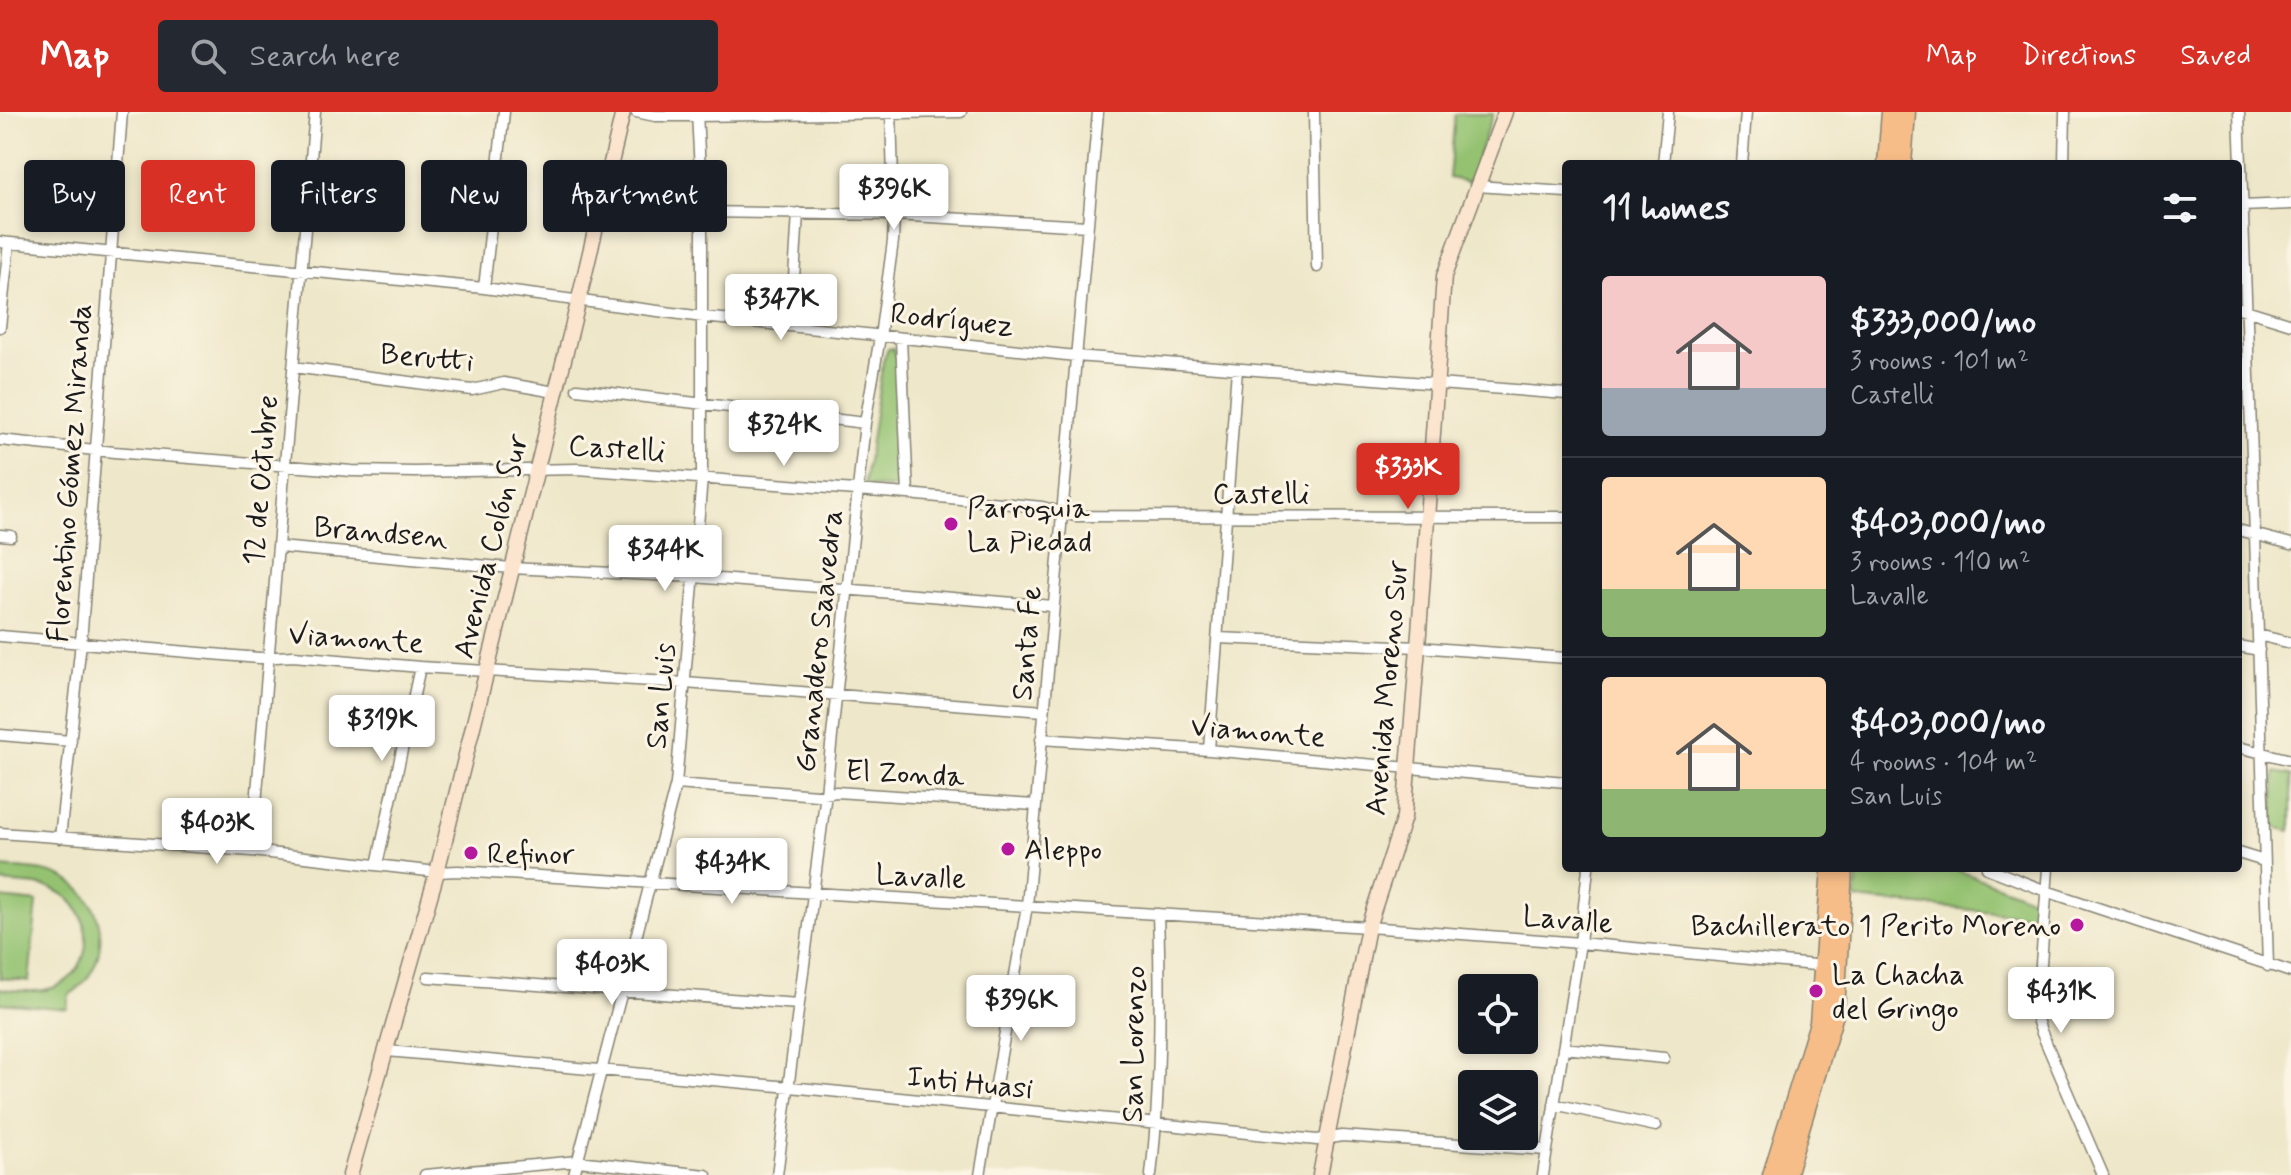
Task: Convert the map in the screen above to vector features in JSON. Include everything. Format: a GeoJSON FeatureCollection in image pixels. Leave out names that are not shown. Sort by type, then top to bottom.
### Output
{"type":"FeatureCollection","features":[{"type":"Feature","properties":{"kind":"highway"},"geometry":{"type":"LineString","coordinates":[[1887,160],[1891,112]]}},
{"type":"Feature","properties":{"kind":"highway"},"geometry":{"type":"LineString","coordinates":[[1902,160],[1906,112]]}},
{"type":"Feature","properties":{"kind":"highway"},"geometry":{"type":"LineString","coordinates":[[1786,1175],[1835,1011],[1831,967],[1831,872]]}},
{"type":"Feature","properties":{"kind":"highway"},"geometry":{"type":"LineString","coordinates":[[1772,1175],[1819,1023],[1831,967],[1843,872]]}},
{"type":"Feature","properties":{"kind":"main road","name":"Avenida Colón Sur"},"geometry":{"type":"LineString","coordinates":[[350,1175],[437,872],[623,112]]}},
{"type":"Feature","properties":{"kind":"main road","name":"Avenida Moreno Sur"},"geometry":{"type":"LineString","coordinates":[[1320,1175],[1368,927],[1401,829],[1409,768],[1444,276],[1505,112]]}},
{"type":"Feature","properties":{"kind":"street","name":"Florentino Gómez Miranda"},"geometry":{"type":"LineString","coordinates":[[60,838],[81,642],[122,112]]}},
{"type":"Feature","properties":{"kind":"street","name":"12 de Octubre"},"geometry":{"type":"LineString","coordinates":[[252,851],[315,112]]}},
{"type":"Feature","properties":{"kind":"street"},"geometry":{"type":"LineString","coordinates":[[484,288],[504,112]]}},
{"type":"Feature","properties":{"kind":"street","name":"Granadero Saavedra"},"geometry":{"type":"LineString","coordinates":[[777,1175],[826,793],[865,423],[880,337],[894,215],[891,112]]}},
{"type":"Feature","properties":{"kind":"street"},"geometry":{"type":"LineString","coordinates":[[639,113],[961,112]]}},
{"type":"Feature","properties":{"kind":"street","name":"Santa Fe"},"geometry":{"type":"LineString","coordinates":[[980,1175],[1027,906],[1098,112]]}},
{"type":"Feature","properties":{"kind":"street"},"geometry":{"type":"LineString","coordinates":[[1314,112],[1317,267]]}},
{"type":"Feature","properties":{"kind":"street"},"geometry":{"type":"LineString","coordinates":[[1663,160],[1668,112]]}},
{"type":"Feature","properties":{"kind":"street"},"geometry":{"type":"LineString","coordinates":[[1742,160],[1746,112]]}},
{"type":"Feature","properties":{"kind":"street"},"geometry":{"type":"LineString","coordinates":[[2064,160],[2065,112]]}},
{"type":"Feature","properties":{"kind":"street"},"geometry":{"type":"LineString","coordinates":[[2239,112],[2241,160]]}},
{"type":"Feature","properties":{"kind":"street","name":"San Luis"},"geometry":{"type":"LineString","coordinates":[[697,114],[699,160]]}},
{"type":"Feature","properties":{"kind":"street"},"geometry":{"type":"LineString","coordinates":[[1477,186],[1562,192]]}},
{"type":"Feature","properties":{"kind":"street"},"geometry":{"type":"LineString","coordinates":[[2268,966],[2255,535],[2242,308],[2242,206],[2291,204]]}},
{"type":"Feature","properties":{"kind":"street"},"geometry":{"type":"LineString","coordinates":[[727,212],[894,215],[1087,226]]}},
{"type":"Feature","properties":{"kind":"street"},"geometry":{"type":"LineString","coordinates":[[791,326],[798,213]]}},
{"type":"Feature","properties":{"kind":"street","name":"San Luis"},"geometry":{"type":"LineString","coordinates":[[574,1175],[676,784],[702,478],[702,232]]}},
{"type":"Feature","properties":{"kind":"street","name":"Rodríguez"},"geometry":{"type":"LineString","coordinates":[[4,242],[484,288],[880,337],[1076,356],[1562,394]]}},
{"type":"Feature","properties":{"kind":"street"},"geometry":{"type":"LineString","coordinates":[[0,327],[4,242]]}},
{"type":"Feature","properties":{"kind":"street"},"geometry":{"type":"LineString","coordinates":[[2242,308],[2291,324]]}},
{"type":"Feature","properties":{"kind":"street"},"geometry":{"type":"LineString","coordinates":[[901,339],[908,494]]}},
{"type":"Feature","properties":{"kind":"street","name":"Berutti"},"geometry":{"type":"LineString","coordinates":[[293,367],[472,390],[504,383],[555,392]]}},
{"type":"Feature","properties":{"kind":"street"},"geometry":{"type":"LineString","coordinates":[[1209,750],[1237,369]]}},
{"type":"Feature","properties":{"kind":"street"},"geometry":{"type":"LineString","coordinates":[[577,389],[865,423]]}},
{"type":"Feature","properties":{"kind":"street","name":"Castelli"},"geometry":{"type":"LineString","coordinates":[[0,440],[352,471],[578,469],[908,494],[1042,507],[1075,516],[1562,517]]}},
{"type":"Feature","properties":{"kind":"street"},"geometry":{"type":"LineString","coordinates":[[2242,531],[2291,544]]}},
{"type":"Feature","properties":{"kind":"street","name":"Brandsen"},"geometry":{"type":"LineString","coordinates":[[279,547],[511,568],[694,577],[1053,606]]}},
{"type":"Feature","properties":{"kind":"street"},"geometry":{"type":"LineString","coordinates":[[2258,635],[2291,643]]}},
{"type":"Feature","properties":{"kind":"street","name":"Viamonte"},"geometry":{"type":"LineString","coordinates":[[0,636],[259,658],[293,656],[1044,711]]}},
{"type":"Feature","properties":{"kind":"street"},"geometry":{"type":"LineString","coordinates":[[1218,638],[1418,647],[1562,658]]}},
{"type":"Feature","properties":{"kind":"street"},"geometry":{"type":"LineString","coordinates":[[2242,647],[2259,650]]}},
{"type":"Feature","properties":{"kind":"street"},"geometry":{"type":"LineString","coordinates":[[377,865],[420,667]]}},
{"type":"Feature","properties":{"kind":"street"},"geometry":{"type":"LineString","coordinates":[[0,735],[71,741]]}},
{"type":"Feature","properties":{"kind":"street","name":"Viamonte"},"geometry":{"type":"LineString","coordinates":[[1041,739],[1209,750],[1562,782]]}},
{"type":"Feature","properties":{"kind":"street"},"geometry":{"type":"LineString","coordinates":[[2242,748],[2291,760]]}},
{"type":"Feature","properties":{"kind":"street","name":"El Zonda"},"geometry":{"type":"LineString","coordinates":[[676,784],[817,795],[836,792],[1035,805]]}},
{"type":"Feature","properties":{"kind":"street","name":"Lavalle"},"geometry":{"type":"LineString","coordinates":[[0,833],[252,851],[437,872],[1368,927],[1831,967]]}},
{"type":"Feature","properties":{"kind":"street"},"geometry":{"type":"LineString","coordinates":[[2242,854],[2264,861]]}},
{"type":"Feature","properties":{"kind":"street"},"geometry":{"type":"LineString","coordinates":[[1543,1175],[1580,943],[1588,872]]}},
{"type":"Feature","properties":{"kind":"street"},"geometry":{"type":"LineString","coordinates":[[1997,872],[2291,972]]}},
{"type":"Feature","properties":{"kind":"street"},"geometry":{"type":"LineString","coordinates":[[2048,872],[2037,1019],[2103,1175]]}},
{"type":"Feature","properties":{"kind":"street","name":"San Lorenzo"},"geometry":{"type":"LineString","coordinates":[[1151,1175],[1157,1125],[1158,914]]}},
{"type":"Feature","properties":{"kind":"street"},"geometry":{"type":"LineString","coordinates":[[428,977],[799,1004]]}},
{"type":"Feature","properties":{"kind":"street"},"geometry":{"type":"LineString","coordinates":[[1563,1048],[1664,1058]]}},
{"type":"Feature","properties":{"kind":"street","name":"Inti Huasi"},"geometry":{"type":"LineString","coordinates":[[387,1051],[790,1087],[1317,1140],[1342,1136],[1547,1150]]}},
{"type":"Feature","properties":{"kind":"street"},"geometry":{"type":"LineString","coordinates":[[1554,1104],[1656,1126]]}},
{"type":"Feature","properties":{"kind":"street"},"geometry":{"type":"LineString","coordinates":[[425,1175],[578,1161],[706,1175]]}},
{"type":"Feature","properties":{"kind":"green space"},"geometry":{"type":"Polygon","coordinates":[[[1455,114],[1493,114],[1469,182],[1449,178],[1455,114]]]}},
{"type":"Feature","properties":{"kind":"green space"},"geometry":{"type":"Polygon","coordinates":[[[893,348],[898,363],[901,488],[864,486],[883,361],[888,349],[893,348]]]}},
{"type":"Feature","properties":{"kind":"green space"},"geometry":{"type":"Polygon","coordinates":[[[2275,772],[2291,775],[2291,831],[2273,827],[2275,772]]]}},
{"type":"Feature","properties":{"kind":"green space"},"geometry":{"type":"Polygon","coordinates":[[[0,867],[60,876],[82,891],[92,905],[98,921],[98,954],[93,970],[83,984],[69,995],[67,1009],[0,1003],[0,989],[42,990],[69,979],[84,954],[86,939],[78,910],[68,899],[42,886],[0,882],[0,867]]]}},
{"type":"Feature","properties":{"kind":"green space"},"geometry":{"type":"Polygon","coordinates":[[[1858,872],[1962,872],[2036,900],[2036,916],[1855,899],[1858,872]]]}},
{"type":"Feature","properties":{"kind":"green space"},"geometry":{"type":"Polygon","coordinates":[[[0,898],[37,902],[29,981],[0,978],[0,898]]]}},
{"type":"Feature","properties":{"kind":"place","name":"Parroquia La Piedad"},"geometry":{"type":"Point","coordinates":[951,524]}},
{"type":"Feature","properties":{"kind":"place","name":"Aleppo"},"geometry":{"type":"Point","coordinates":[1008,849]}},
{"type":"Feature","properties":{"kind":"place","name":"Refinor"},"geometry":{"type":"Point","coordinates":[471,853]}},
{"type":"Feature","properties":{"kind":"place","name":"Bachillerato 1 Perito Moreno"},"geometry":{"type":"Point","coordinates":[2077,925]}},
{"type":"Feature","properties":{"kind":"place","name":"La Chacha del Gringo"},"geometry":{"type":"Point","coordinates":[1816,991]}}]}
